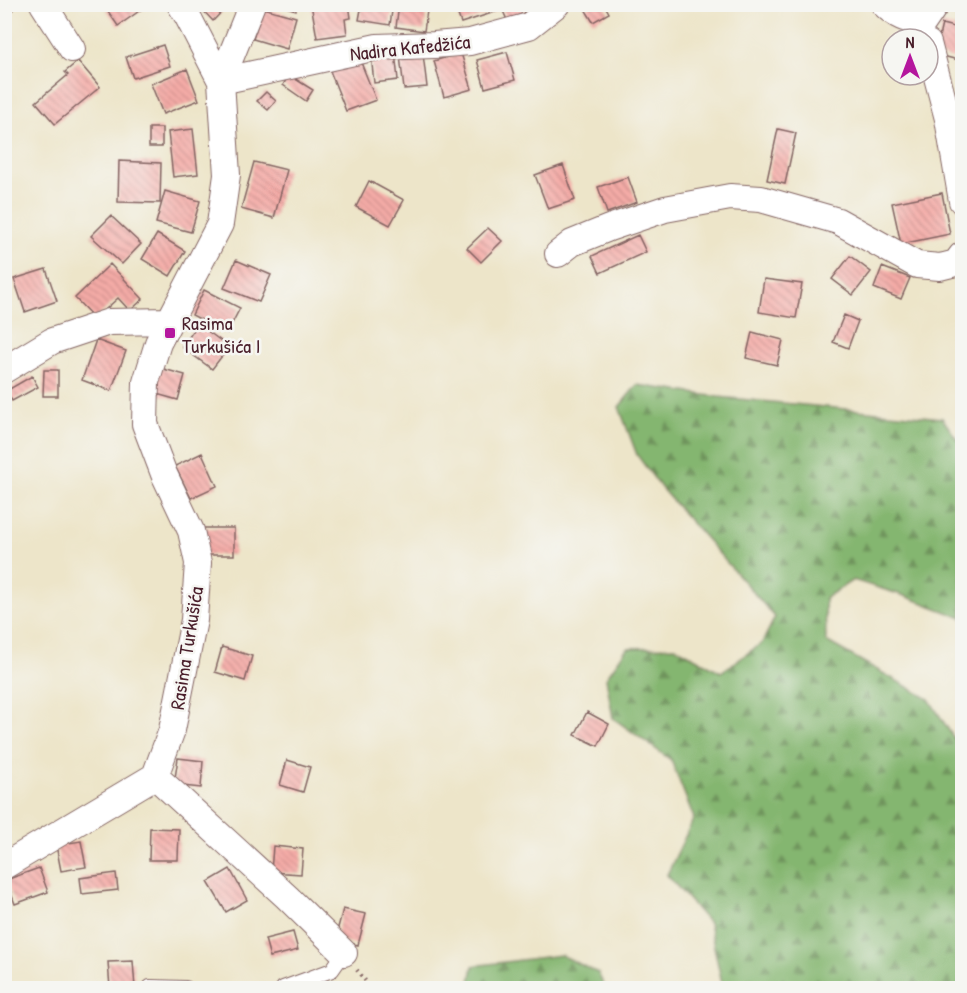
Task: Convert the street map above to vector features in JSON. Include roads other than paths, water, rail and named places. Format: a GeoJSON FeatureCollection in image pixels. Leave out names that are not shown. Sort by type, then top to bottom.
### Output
{"type":"FeatureCollection","features":[{"type":"Feature","properties":{"kind":"street"},"geometry":{"type":"LineString","coordinates":[[43,4],[72,49]]}},
{"type":"Feature","properties":{"kind":"street"},"geometry":{"type":"LineString","coordinates":[[180,4],[221,81]]}},
{"type":"Feature","properties":{"kind":"street"},"geometry":{"type":"LineString","coordinates":[[221,81],[252,4]]}},
{"type":"Feature","properties":{"kind":"street","name":"Nadira Kafedžića"},"geometry":{"type":"LineString","coordinates":[[221,81],[377,47],[470,42],[529,26],[557,4]]}},
{"type":"Feature","properties":{"kind":"street"},"geometry":{"type":"LineString","coordinates":[[884,4],[901,18],[925,27]]}},
{"type":"Feature","properties":{"kind":"street","name":"Rasima Turkušića"},"geometry":{"type":"LineString","coordinates":[[155,776],[172,730],[194,620],[198,563],[191,531],[164,474],[145,424],[146,382],[158,343],[220,224],[226,176],[221,81]]}},
{"type":"Feature","properties":{"kind":"street"},"geometry":{"type":"LineString","coordinates":[[940,83],[963,201]]}},
{"type":"Feature","properties":{"kind":"street"},"geometry":{"type":"LineString","coordinates":[[558,255],[572,243],[665,209],[730,197],[761,199],[838,221],[918,265],[940,267],[956,263],[963,255]]}},
{"type":"Feature","properties":{"kind":"street"},"geometry":{"type":"LineString","coordinates":[[4,370],[52,341],[109,322],[170,321]]}},
{"type":"Feature","properties":{"kind":"street"},"geometry":{"type":"LineString","coordinates":[[4,866],[155,776],[287,897],[344,953]]}},
{"type":"Feature","properties":{"kind":"lane"},"geometry":{"type":"LineString","coordinates":[[284,988],[332,970],[344,953]]}},
{"type":"Feature","properties":{"kind":"lane"},"geometry":{"type":"LineString","coordinates":[[150,987],[186,988]]}},
{"type":"Feature","properties":{"kind":"place","name":"Rasima Turkušića I"},"geometry":{"type":"Point","coordinates":[170,333]}}]}
